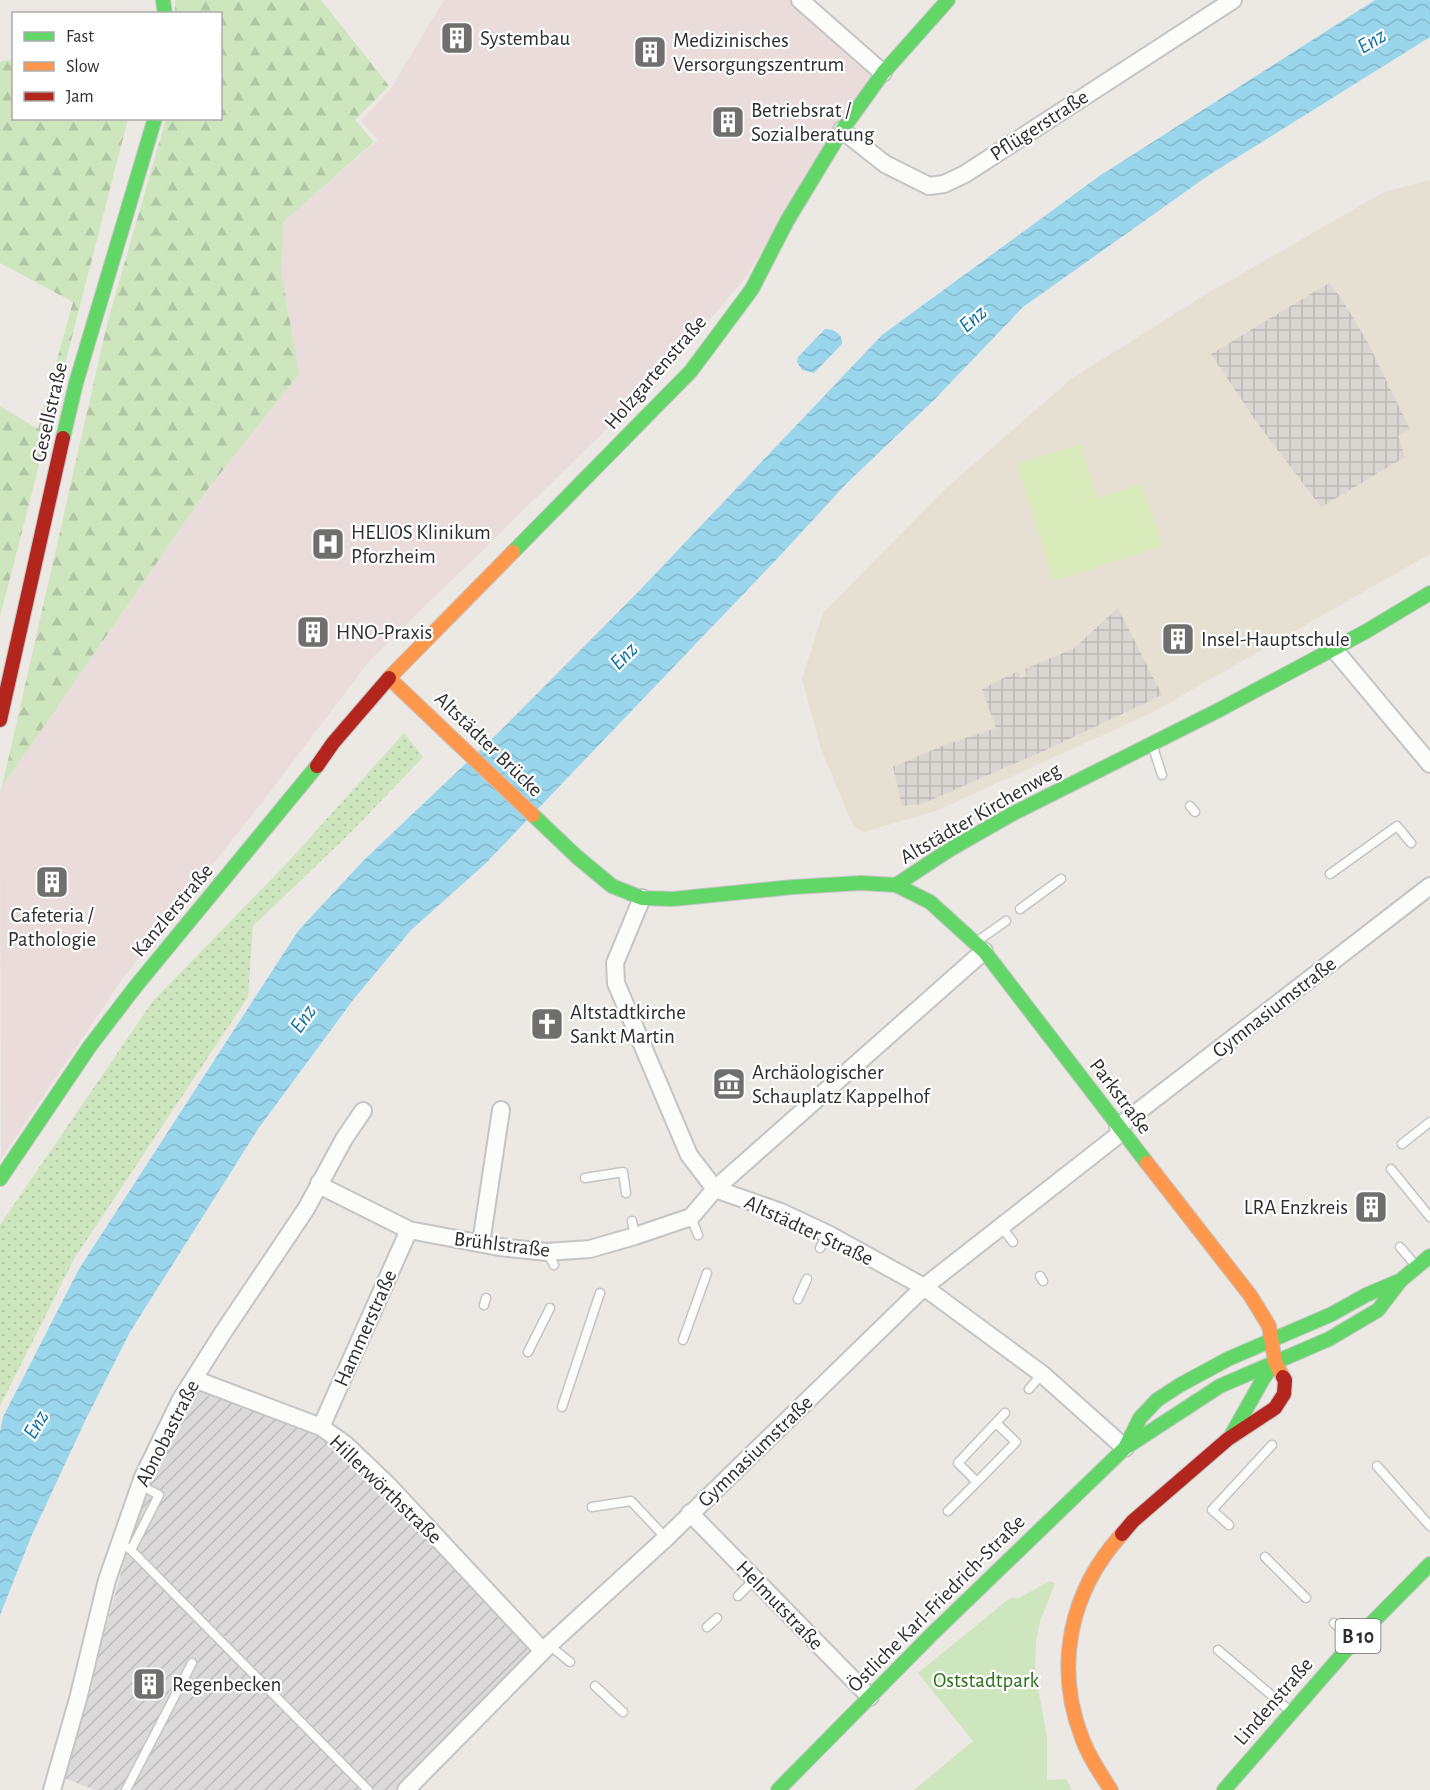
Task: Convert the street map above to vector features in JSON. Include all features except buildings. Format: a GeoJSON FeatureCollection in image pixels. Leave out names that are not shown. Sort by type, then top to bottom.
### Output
{"type":"FeatureCollection","features":[{"type":"Feature","properties":{"kind":"main road","name":"Holzgartenstraße"},"geometry":{"type":"LineString","coordinates":[[389,678],[691,371],[752,289],[792,213],[842,130],[883,73],[948,0]]}},
{"type":"Feature","properties":{"kind":"main road","name":"Gesellstraße"},"geometry":{"type":"LineString","coordinates":[[0,720],[76,383],[153,120]]}},
{"type":"Feature","properties":{"kind":"main road","name":"Altstädter Kirchenweg"},"geometry":{"type":"LineString","coordinates":[[535,816],[574,854],[612,886],[642,898],[673,899],[829,884],[896,885],[949,850],[1012,814],[1219,710],[1430,593]]}},
{"type":"Feature","properties":{"kind":"main road","name":"Altstädter Brücke"},"geometry":{"type":"LineString","coordinates":[[389,678],[535,816]]}},
{"type":"Feature","properties":{"kind":"main road","name":"Kanzlerstraße"},"geometry":{"type":"LineString","coordinates":[[0,1179],[90,1046],[136,986],[314,771],[333,743],[389,678]]}},
{"type":"Feature","properties":{"kind":"main road","name":"Parkstraße"},"geometry":{"type":"LineString","coordinates":[[896,885],[930,902],[980,946],[1120,1130],[1250,1295],[1269,1326],[1275,1362],[1285,1380],[1284,1394],[1275,1408],[1228,1439],[1133,1521],[1106,1551],[1081,1597],[1068,1639],[1069,1688],[1082,1739],[1111,1790]]}},
{"type":"Feature","properties":{"kind":"main road","name":"Östliche Karl-Friedrich-Straße"},"geometry":{"type":"LineString","coordinates":[[778,1790],[932,1634],[1125,1448],[1153,1432],[1203,1396],[1234,1379],[1329,1340],[1378,1310],[1401,1280],[1430,1256]]}},
{"type":"Feature","properties":{"kind":"main road","name":"Östliche Karl-Friedrich-Straße"},"geometry":{"type":"LineString","coordinates":[[1125,1448],[1140,1418],[1157,1400],[1228,1359],[1332,1314],[1366,1295],[1401,1280]]}},
{"type":"Feature","properties":{"kind":"main road","name":"Parkstraße"},"geometry":{"type":"LineString","coordinates":[[1228,1439],[1246,1414],[1263,1376],[1275,1362]]}},
{"type":"Feature","properties":{"kind":"main road","name":"Lindenstraße"},"geometry":{"type":"LineString","coordinates":[[1224,1790],[1354,1641],[1430,1564]]}},
{"type":"Feature","properties":{"kind":"street"},"geometry":{"type":"LineString","coordinates":[[800,0],[883,73]]}},
{"type":"Feature","properties":{"kind":"street","name":"Pflügerstraße"},"geometry":{"type":"LineString","coordinates":[[842,130],[885,164],[930,186],[944,184],[965,174],[1233,0]]}},
{"type":"Feature","properties":{"kind":"street"},"geometry":{"type":"LineString","coordinates":[[1333,648],[1430,764]]}},
{"type":"Feature","properties":{"kind":"street","name":"Gymnasiumstraße"},"geometry":{"type":"LineString","coordinates":[[406,1790],[546,1648],[666,1538],[924,1287],[1120,1130],[1246,1022],[1430,886]]}},
{"type":"Feature","properties":{"kind":"street"},"geometry":{"type":"LineString","coordinates":[[642,898],[615,963],[616,983],[689,1155],[715,1189]]}},
{"type":"Feature","properties":{"kind":"street"},"geometry":{"type":"LineString","coordinates":[[691,1217],[715,1189],[980,946]]}},
{"type":"Feature","properties":{"kind":"street"},"geometry":{"type":"LineString","coordinates":[[481,1243],[501,1110]]}},
{"type":"Feature","properties":{"kind":"street","name":"Abnobastraße"},"geometry":{"type":"LineString","coordinates":[[52,1790],[78,1698],[106,1580],[125,1546],[140,1485],[169,1423],[194,1379],[288,1237],[344,1139],[363,1111]]}},
{"type":"Feature","properties":{"kind":"street","name":"Brühlstraße"},"geometry":{"type":"LineString","coordinates":[[320,1183],[325,1188],[409,1230],[481,1243],[498,1252],[551,1259],[592,1255],[634,1229],[691,1217]]}},
{"type":"Feature","properties":{"kind":"street","name":"Altstädter Straße"},"geometry":{"type":"LineString","coordinates":[[715,1189],[781,1212],[824,1241],[924,1287],[1042,1374],[1125,1448]]}},
{"type":"Feature","properties":{"kind":"street","name":"Hammerstraße"},"geometry":{"type":"LineString","coordinates":[[321,1427],[409,1230]]}},
{"type":"Feature","properties":{"kind":"street","name":"Hillerwörthstraße"},"geometry":{"type":"LineString","coordinates":[[194,1379],[321,1427],[345,1444],[387,1484],[546,1648]]}},
{"type":"Feature","properties":{"kind":"street","name":"Helmutstraße"},"geometry":{"type":"LineString","coordinates":[[690,1513],[870,1697]]}},
{"type":"Feature","properties":{"kind":"lane"},"geometry":{"type":"LineString","coordinates":[[1152,744],[1162,775]]}},
{"type":"Feature","properties":{"kind":"lane"},"geometry":{"type":"LineString","coordinates":[[1330,874],[1397,826],[1411,843]]}},
{"type":"Feature","properties":{"kind":"lane"},"geometry":{"type":"LineString","coordinates":[[1020,909],[1061,879]]}},
{"type":"Feature","properties":{"kind":"lane"},"geometry":{"type":"LineString","coordinates":[[980,946],[1006,921]]}},
{"type":"Feature","properties":{"kind":"lane"},"geometry":{"type":"LineString","coordinates":[[1402,1144],[1430,1122]]}},
{"type":"Feature","properties":{"kind":"lane"},"geometry":{"type":"LineString","coordinates":[[1391,1169],[1430,1217]]}},
{"type":"Feature","properties":{"kind":"lane"},"geometry":{"type":"LineString","coordinates":[[585,1178],[623,1173],[626,1193]]}},
{"type":"Feature","properties":{"kind":"lane"},"geometry":{"type":"LineString","coordinates":[[691,1217],[698,1235]]}},
{"type":"Feature","properties":{"kind":"lane"},"geometry":{"type":"LineString","coordinates":[[1001,1226],[1013,1242]]}},
{"type":"Feature","properties":{"kind":"lane"},"geometry":{"type":"LineString","coordinates":[[1400,1247],[1417,1267]]}},
{"type":"Feature","properties":{"kind":"lane"},"geometry":{"type":"LineString","coordinates":[[683,1340],[707,1273]]}},
{"type":"Feature","properties":{"kind":"lane"},"geometry":{"type":"LineString","coordinates":[[798,1299],[807,1279]]}},
{"type":"Feature","properties":{"kind":"lane"},"geometry":{"type":"LineString","coordinates":[[562,1407],[600,1293]]}},
{"type":"Feature","properties":{"kind":"lane"},"geometry":{"type":"LineString","coordinates":[[528,1352],[550,1308]]}},
{"type":"Feature","properties":{"kind":"lane"},"geometry":{"type":"LineString","coordinates":[[1029,1389],[1042,1374]]}},
{"type":"Feature","properties":{"kind":"lane"},"geometry":{"type":"LineString","coordinates":[[977,1482],[958,1463],[1005,1413]]}},
{"type":"Feature","properties":{"kind":"lane"},"geometry":{"type":"LineString","coordinates":[[948,1511],[1016,1442],[996,1424]]}},
{"type":"Feature","properties":{"kind":"lane"},"geometry":{"type":"LineString","coordinates":[[1229,1526],[1212,1510],[1272,1445]]}},
{"type":"Feature","properties":{"kind":"lane"},"geometry":{"type":"LineString","coordinates":[[1377,1466],[1430,1526]]}},
{"type":"Feature","properties":{"kind":"lane"},"geometry":{"type":"LineString","coordinates":[[592,1507],[631,1501],[666,1538]]}},
{"type":"Feature","properties":{"kind":"lane"},"geometry":{"type":"LineString","coordinates":[[125,1546],[368,1790]]}},
{"type":"Feature","properties":{"kind":"lane"},"geometry":{"type":"LineString","coordinates":[[1265,1557],[1306,1598]]}},
{"type":"Feature","properties":{"kind":"lane"},"geometry":{"type":"LineString","coordinates":[[738,1596],[755,1579]]}},
{"type":"Feature","properties":{"kind":"lane"},"geometry":{"type":"LineString","coordinates":[[708,1627],[717,1618]]}},
{"type":"Feature","properties":{"kind":"lane"},"geometry":{"type":"LineString","coordinates":[[1334,1623],[1354,1641]]}},
{"type":"Feature","properties":{"kind":"lane"},"geometry":{"type":"LineString","coordinates":[[546,1648],[570,1662]]}},
{"type":"Feature","properties":{"kind":"lane"},"geometry":{"type":"LineString","coordinates":[[1218,1650],[1291,1712]]}},
{"type":"Feature","properties":{"kind":"lane"},"geometry":{"type":"LineString","coordinates":[[126,1790],[192,1663]]}},
{"type":"Feature","properties":{"kind":"lane"},"geometry":{"type":"LineString","coordinates":[[595,1686],[623,1712]]}},
{"type":"Feature","properties":{"kind":"shaded area","name":"HELIOS Klinikum Pforzheim"},"geometry":{"type":"Polygon","coordinates":[[[444,0],[790,0],[876,73],[745,278],[664,373],[370,660],[266,797],[123,978],[1,1159],[0,793],[2,787],[207,490],[299,374],[282,276],[283,221],[378,140],[361,121],[390,90],[444,0]]]}},
{"type":"Feature","properties":{"kind":"shaded area"},"geometry":{"type":"Polygon","coordinates":[[[1430,180],[1430,554],[1153,712],[936,811],[864,832],[853,826],[821,749],[802,679],[823,613],[944,490],[1071,379],[1203,296],[1384,192],[1430,180]]]}},
{"type":"Feature","properties":{"kind":"shaded area"},"geometry":{"type":"Polygon","coordinates":[[[1329,283],[1341,298],[1367,341],[1410,429],[1398,436],[1405,457],[1321,507],[1255,420],[1211,354],[1329,283]]]}},
{"type":"Feature","properties":{"kind":"shaded area"},"geometry":{"type":"Polygon","coordinates":[[[1118,608],[1162,695],[1048,749],[922,804],[902,806],[893,767],[942,746],[996,728],[982,689],[1018,671],[1020,678],[1027,676],[1025,669],[1073,649],[1118,608]]]}},
{"type":"Feature","properties":{"kind":"shaded area"},"geometry":{"type":"Polygon","coordinates":[[[198,1389],[304,1427],[342,1448],[536,1644],[395,1790],[95,1790],[64,1778],[146,1483],[198,1389]]]}},
{"type":"Feature","properties":{"kind":"green space"},"geometry":{"type":"Polygon","coordinates":[[[175,0],[321,0],[389,86],[355,120],[374,142],[283,222],[282,276],[299,374],[207,490],[2,787],[107,324],[166,120],[222,120],[222,12],[175,12],[175,0]]]}},
{"type":"Feature","properties":{"kind":"green space"},"geometry":{"type":"Polygon","coordinates":[[[12,59],[12,120],[128,120],[0,617],[0,406],[38,429],[73,302],[0,263],[0,62],[12,59]]]}},
{"type":"Feature","properties":{"kind":"green space"},"geometry":{"type":"Polygon","coordinates":[[[1080,444],[1097,498],[1142,484],[1162,546],[1054,581],[1017,464],[1080,444]]]}},
{"type":"Feature","properties":{"kind":"green space"},"geometry":{"type":"Polygon","coordinates":[[[404,733],[423,757],[351,832],[253,926],[248,997],[74,1259],[0,1406],[0,1225],[153,1001],[290,860],[404,733]]]}},
{"type":"Feature","properties":{"kind":"green space","name":"Oststadtpark"},"geometry":{"type":"Polygon","coordinates":[[[1050,1581],[1055,1584],[1040,1621],[1036,1642],[1035,1673],[1047,1737],[1047,1780],[1066,1779],[1072,1790],[914,1790],[973,1741],[918,1673],[1010,1598],[1019,1598],[1050,1581]]]}},
{"type":"Feature","properties":{"kind":"water","name":"Enz"},"geometry":{"type":"Polygon","coordinates":[[[1375,0],[1430,0],[1430,37],[1209,175],[1023,307],[933,401],[846,484],[485,864],[411,930],[353,1000],[258,1129],[130,1332],[85,1421],[31,1537],[0,1615],[0,1432],[3,1417],[79,1269],[298,931],[364,860],[501,730],[640,590],[882,335],[1098,177],[1375,0]]]}},
{"type":"Feature","properties":{"kind":"water"},"geometry":{"type":"Polygon","coordinates":[[[825,329],[837,333],[841,337],[842,344],[814,373],[802,370],[797,362],[798,357],[825,329]]]}},
{"type":"Feature","properties":{"kind":"traffic: fast"},"geometry":{"type":"LineString","coordinates":[[163,0],[165,12]]}},
{"type":"Feature","properties":{"kind":"traffic: fast"},"geometry":{"type":"LineString","coordinates":[[513,552],[691,371],[752,289],[787,221],[842,130],[883,73],[948,0]]}},
{"type":"Feature","properties":{"kind":"traffic: fast"},"geometry":{"type":"LineString","coordinates":[[63,438],[76,383],[154,120]]}},
{"type":"Feature","properties":{"kind":"traffic: fast"},"geometry":{"type":"LineString","coordinates":[[896,885],[949,850],[1012,814],[1219,710],[1365,632],[1430,593]]}},
{"type":"Feature","properties":{"kind":"traffic: fast"},"geometry":{"type":"LineString","coordinates":[[0,1179],[90,1046],[136,986],[317,766]]}},
{"type":"Feature","properties":{"kind":"traffic: fast"},"geometry":{"type":"LineString","coordinates":[[533,815],[612,886],[642,898],[673,899],[861,883],[896,885],[930,902],[984,951],[1147,1163]]}},
{"type":"Feature","properties":{"kind":"traffic: fast"},"geometry":{"type":"LineString","coordinates":[[778,1790],[932,1634],[1125,1448],[1220,1386],[1329,1339],[1378,1310],[1401,1280],[1430,1256]]}},
{"type":"Feature","properties":{"kind":"traffic: fast"},"geometry":{"type":"LineString","coordinates":[[1125,1448],[1140,1418],[1157,1400],[1180,1385],[1228,1359],[1332,1314],[1366,1295],[1399,1281]]}},
{"type":"Feature","properties":{"kind":"traffic: fast"},"geometry":{"type":"LineString","coordinates":[[1232,1434],[1275,1362]]}},
{"type":"Feature","properties":{"kind":"traffic: fast"},"geometry":{"type":"LineString","coordinates":[[1224,1790],[1354,1641],[1430,1564]]}},
{"type":"Feature","properties":{"kind":"traffic: slow"},"geometry":{"type":"LineString","coordinates":[[513,552],[389,678],[533,815]]}},
{"type":"Feature","properties":{"kind":"traffic: slow"},"geometry":{"type":"LineString","coordinates":[[1147,1163],[1250,1295],[1269,1326],[1275,1362],[1283,1377]]}},
{"type":"Feature","properties":{"kind":"traffic: slow"},"geometry":{"type":"LineString","coordinates":[[1111,1790],[1091,1758],[1082,1738],[1069,1684],[1069,1657],[1072,1630],[1079,1605],[1104,1556],[1122,1534]]}},
{"type":"Feature","properties":{"kind":"traffic: jam"},"geometry":{"type":"LineString","coordinates":[[0,720],[63,438]]}},
{"type":"Feature","properties":{"kind":"traffic: jam"},"geometry":{"type":"LineString","coordinates":[[317,766],[333,743],[389,678]]}},
{"type":"Feature","properties":{"kind":"traffic: jam"},"geometry":{"type":"LineString","coordinates":[[1122,1534],[1133,1521],[1228,1439],[1275,1408],[1284,1394],[1285,1380],[1283,1377]]}},
{"type":"Feature","properties":{"kind":"place","name":"Systembau"},"geometry":{"type":"Point","coordinates":[457,38]}},
{"type":"Feature","properties":{"kind":"place","name":"Medizinisches Versorgungszentrum"},"geometry":{"type":"Point","coordinates":[650,52]}},
{"type":"Feature","properties":{"kind":"place","name":"Betriebsrat / Sozialberatung"},"geometry":{"type":"Point","coordinates":[728,122]}},
{"type":"Feature","properties":{"kind":"place","name":"HELIOS Klinikum Pforzheim"},"geometry":{"type":"Point","coordinates":[328,544]}},
{"type":"Feature","properties":{"kind":"place","name":"HNO-Praxis"},"geometry":{"type":"Point","coordinates":[313,632]}},
{"type":"Feature","properties":{"kind":"place","name":"Insel-Hauptschule"},"geometry":{"type":"Point","coordinates":[1178,639]}},
{"type":"Feature","properties":{"kind":"place","name":"Cafeteria / Pathologie"},"geometry":{"type":"Point","coordinates":[52,882]}},
{"type":"Feature","properties":{"kind":"place","name":"Altstadtkirche Sankt Martin"},"geometry":{"type":"Point","coordinates":[547,1024]}},
{"type":"Feature","properties":{"kind":"place","name":"Archäologischer Schauplatz Kappelhof"},"geometry":{"type":"Point","coordinates":[729,1084]}},
{"type":"Feature","properties":{"kind":"place","name":"LRA Enzkreis"},"geometry":{"type":"Point","coordinates":[1371,1207]}},
{"type":"Feature","properties":{"kind":"place","name":"Regenbecken"},"geometry":{"type":"Point","coordinates":[149,1684]}}]}
